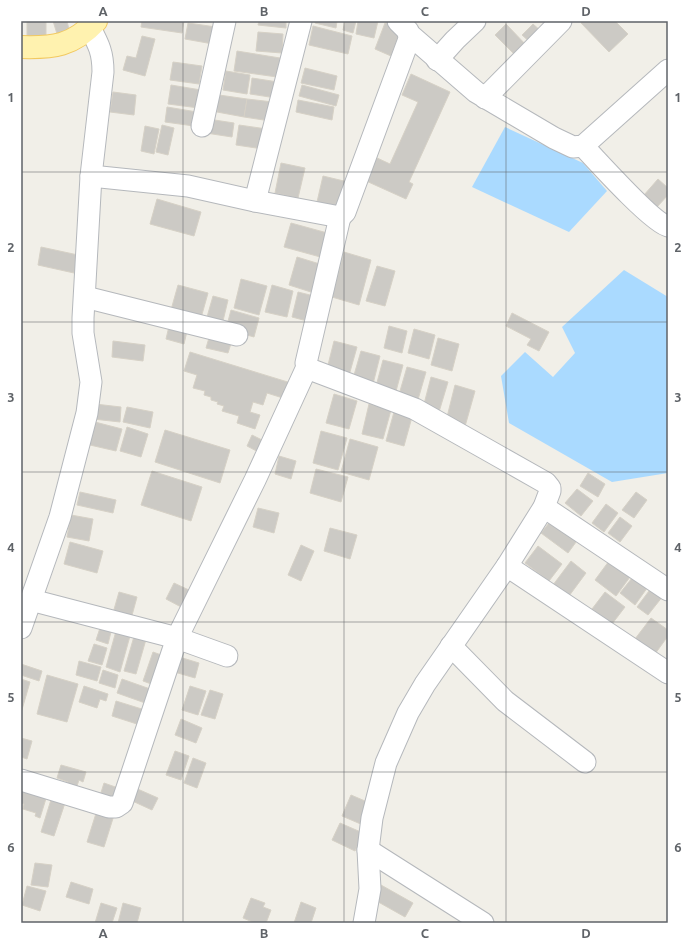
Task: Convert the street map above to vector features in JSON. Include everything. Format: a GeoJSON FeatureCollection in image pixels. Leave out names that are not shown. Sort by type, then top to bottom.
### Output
{"type":"FeatureCollection","features":[{"type":"Feature","properties":{"kind":"main road"},"geometry":{"type":"LineString","coordinates":[[21,47],[45,48],[63,45],[93,24]]}},
{"type":"Feature","properties":{"kind":"street"},"geometry":{"type":"LineString","coordinates":[[202,126],[225,21]]}},
{"type":"Feature","properties":{"kind":"street"},"geometry":{"type":"LineString","coordinates":[[256,201],[301,21]]}},
{"type":"Feature","properties":{"kind":"street"},"geometry":{"type":"LineString","coordinates":[[438,60],[455,40],[475,21]]}},
{"type":"Feature","properties":{"kind":"street"},"geometry":{"type":"LineString","coordinates":[[485,98],[561,21]]}},
{"type":"Feature","properties":{"kind":"street"},"geometry":{"type":"LineString","coordinates":[[21,628],[60,517],[87,413],[91,382],[83,332],[91,176],[103,72],[103,57],[97,42],[93,24]]}},
{"type":"Feature","properties":{"kind":"street"},"geometry":{"type":"LineString","coordinates":[[404,27],[464,83],[485,98],[554,138],[573,147],[583,146],[668,70]]}},
{"type":"Feature","properties":{"kind":"street"},"geometry":{"type":"LineString","coordinates":[[21,780],[109,807],[116,807],[122,803],[177,638],[255,480],[307,366],[306,363],[340,217],[345,212],[409,39],[404,27]]}},
{"type":"Feature","properties":{"kind":"street"},"geometry":{"type":"LineString","coordinates":[[583,146],[636,201],[660,222],[668,226]]}},
{"type":"Feature","properties":{"kind":"street"},"geometry":{"type":"LineString","coordinates":[[91,176],[188,186],[340,217]]}},
{"type":"Feature","properties":{"kind":"street"},"geometry":{"type":"LineString","coordinates":[[85,297],[237,335]]}},
{"type":"Feature","properties":{"kind":"street"},"geometry":{"type":"LineString","coordinates":[[307,366],[312,370],[415,409],[541,480],[550,488],[549,496],[544,507],[507,566],[425,684],[408,714],[386,763],[374,811],[368,850],[370,889],[364,923]]}},
{"type":"Feature","properties":{"kind":"street"},"geometry":{"type":"LineString","coordinates":[[544,507],[668,590]]}},
{"type":"Feature","properties":{"kind":"street"},"geometry":{"type":"LineString","coordinates":[[507,566],[668,673]]}},
{"type":"Feature","properties":{"kind":"street"},"geometry":{"type":"LineString","coordinates":[[31,600],[177,638],[227,656]]}},
{"type":"Feature","properties":{"kind":"street"},"geometry":{"type":"LineString","coordinates":[[451,646],[505,701],[585,762]]}},
{"type":"Feature","properties":{"kind":"street"},"geometry":{"type":"LineString","coordinates":[[368,850],[483,923]]}},
{"type":"Feature","properties":{"kind":"water"},"geometry":{"type":"Polygon","coordinates":[[[505,127],[583,163],[607,191],[569,232],[472,187],[505,127]]]}},
{"type":"Feature","properties":{"kind":"water"},"geometry":{"type":"Polygon","coordinates":[[[624,270],[668,297],[668,473],[612,482],[509,423],[501,376],[525,352],[553,377],[575,353],[562,327],[624,270]]]}},
{"type":"Feature","properties":{"kind":"building"},"geometry":{"type":"Polygon","coordinates":[[[27,21],[46,21],[46,41],[27,41],[27,21]]]}},
{"type":"Feature","properties":{"kind":"building"},"geometry":{"type":"Polygon","coordinates":[[[53,21],[67,21],[70,34],[58,37],[53,21]]]}},
{"type":"Feature","properties":{"kind":"building"},"geometry":{"type":"Polygon","coordinates":[[[142,21],[184,21],[182,33],[141,27],[142,21]]]}},
{"type":"Feature","properties":{"kind":"building"},"geometry":{"type":"Polygon","coordinates":[[[259,21],[286,21],[286,28],[258,25],[259,21]]]}},
{"type":"Feature","properties":{"kind":"building"},"geometry":{"type":"Polygon","coordinates":[[[315,21],[337,21],[336,28],[315,23],[315,21]]]}},
{"type":"Feature","properties":{"kind":"building"},"geometry":{"type":"Polygon","coordinates":[[[345,21],[356,21],[353,33],[343,30],[345,21]]]}},
{"type":"Feature","properties":{"kind":"building"},"geometry":{"type":"Polygon","coordinates":[[[358,21],[378,21],[374,38],[356,34],[358,21]]]}},
{"type":"Feature","properties":{"kind":"building"},"geometry":{"type":"Polygon","coordinates":[[[583,21],[615,21],[628,34],[609,52],[581,23],[583,21]]]}},
{"type":"Feature","properties":{"kind":"building"},"geometry":{"type":"Polygon","coordinates":[[[188,23],[216,27],[213,44],[185,39],[188,23]]]}},
{"type":"Feature","properties":{"kind":"building"},"geometry":{"type":"Polygon","coordinates":[[[385,23],[401,29],[391,56],[375,49],[385,23]]]}},
{"type":"Feature","properties":{"kind":"building"},"geometry":{"type":"Polygon","coordinates":[[[506,24],[528,47],[518,58],[495,35],[506,24]]]}},
{"type":"Feature","properties":{"kind":"building"},"geometry":{"type":"Polygon","coordinates":[[[533,24],[542,32],[532,44],[522,35],[533,24]]]}},
{"type":"Feature","properties":{"kind":"building"},"geometry":{"type":"Polygon","coordinates":[[[313,26],[352,36],[348,54],[309,45],[313,26]]]}},
{"type":"Feature","properties":{"kind":"building"},"geometry":{"type":"Polygon","coordinates":[[[258,32],[283,34],[282,53],[256,51],[258,32]]]}},
{"type":"Feature","properties":{"kind":"building"},"geometry":{"type":"Polygon","coordinates":[[[142,36],[155,39],[145,76],[123,70],[127,56],[136,58],[142,36]]]}},
{"type":"Feature","properties":{"kind":"building"},"geometry":{"type":"Polygon","coordinates":[[[237,51],[280,58],[277,77],[234,71],[237,51]]]}},
{"type":"Feature","properties":{"kind":"building"},"geometry":{"type":"Polygon","coordinates":[[[173,62],[202,66],[199,84],[170,80],[173,62]]]}},
{"type":"Feature","properties":{"kind":"building"},"geometry":{"type":"Polygon","coordinates":[[[305,68],[337,76],[334,90],[301,83],[305,68]]]}},
{"type":"Feature","properties":{"kind":"building"},"geometry":{"type":"Polygon","coordinates":[[[226,71],[250,75],[247,94],[223,90],[226,71]]]}},
{"type":"Feature","properties":{"kind":"building"},"geometry":{"type":"Polygon","coordinates":[[[411,74],[450,92],[409,182],[413,184],[406,199],[364,180],[375,157],[390,164],[418,102],[402,95],[411,74]]]}},
{"type":"Feature","properties":{"kind":"building"},"geometry":{"type":"Polygon","coordinates":[[[252,78],[278,82],[276,98],[250,94],[252,78]]]}},
{"type":"Feature","properties":{"kind":"building"},"geometry":{"type":"Polygon","coordinates":[[[171,85],[201,90],[199,108],[168,104],[171,85]]]}},
{"type":"Feature","properties":{"kind":"building"},"geometry":{"type":"Polygon","coordinates":[[[302,85],[339,95],[336,106],[299,96],[302,85]]]}},
{"type":"Feature","properties":{"kind":"building"},"geometry":{"type":"Polygon","coordinates":[[[113,92],[136,95],[134,115],[110,112],[113,92]]]}},
{"type":"Feature","properties":{"kind":"building"},"geometry":{"type":"Polygon","coordinates":[[[219,95],[247,99],[244,117],[217,112],[219,95]]]}},
{"type":"Feature","properties":{"kind":"building"},"geometry":{"type":"Polygon","coordinates":[[[247,99],[273,102],[270,121],[244,117],[247,99]]]}},
{"type":"Feature","properties":{"kind":"building"},"geometry":{"type":"Polygon","coordinates":[[[298,100],[334,107],[332,120],[296,112],[298,100]]]}},
{"type":"Feature","properties":{"kind":"building"},"geometry":{"type":"Polygon","coordinates":[[[167,107],[197,112],[194,126],[165,122],[167,107]]]}},
{"type":"Feature","properties":{"kind":"building"},"geometry":{"type":"Polygon","coordinates":[[[208,119],[234,123],[232,137],[206,133],[208,119]]]}},
{"type":"Feature","properties":{"kind":"building"},"geometry":{"type":"Polygon","coordinates":[[[162,125],[174,128],[168,155],[156,152],[162,125]]]}},
{"type":"Feature","properties":{"kind":"building"},"geometry":{"type":"Polygon","coordinates":[[[239,125],[267,129],[263,149],[236,145],[239,125]]]}},
{"type":"Feature","properties":{"kind":"building"},"geometry":{"type":"Polygon","coordinates":[[[145,126],[159,129],[154,154],[141,151],[145,126]]]}},
{"type":"Feature","properties":{"kind":"building"},"geometry":{"type":"Polygon","coordinates":[[[281,163],[305,168],[298,198],[275,193],[281,163]]]}},
{"type":"Feature","properties":{"kind":"building"},"geometry":{"type":"Polygon","coordinates":[[[323,176],[348,182],[341,208],[317,202],[323,176]]]}},
{"type":"Feature","properties":{"kind":"building"},"geometry":{"type":"Polygon","coordinates":[[[658,179],[668,188],[668,195],[657,207],[644,195],[658,179]]]}},
{"type":"Feature","properties":{"kind":"building"},"geometry":{"type":"Polygon","coordinates":[[[157,199],[201,212],[194,236],[150,224],[157,199]]]}},
{"type":"Feature","properties":{"kind":"building"},"geometry":{"type":"Polygon","coordinates":[[[291,223],[331,234],[324,258],[284,247],[291,223]]]}},
{"type":"Feature","properties":{"kind":"building"},"geometry":{"type":"Polygon","coordinates":[[[41,247],[78,255],[74,273],[38,265],[41,247]]]}},
{"type":"Feature","properties":{"kind":"building"},"geometry":{"type":"Polygon","coordinates":[[[344,252],[371,260],[359,305],[332,297],[344,252]]]}},
{"type":"Feature","properties":{"kind":"building"},"geometry":{"type":"Polygon","coordinates":[[[297,257],[323,265],[314,293],[289,285],[297,257]]]}},
{"type":"Feature","properties":{"kind":"building"},"geometry":{"type":"Polygon","coordinates":[[[377,266],[395,271],[385,306],[366,301],[377,266]]]}},
{"type":"Feature","properties":{"kind":"building"},"geometry":{"type":"Polygon","coordinates":[[[241,279],[267,286],[259,315],[234,308],[241,279]]]}},
{"type":"Feature","properties":{"kind":"building"},"geometry":{"type":"Polygon","coordinates":[[[178,285],[208,293],[201,318],[171,310],[178,285]]]}},
{"type":"Feature","properties":{"kind":"building"},"geometry":{"type":"Polygon","coordinates":[[[272,285],[293,291],[287,317],[265,312],[272,285]]]}},
{"type":"Feature","properties":{"kind":"building"},"geometry":{"type":"Polygon","coordinates":[[[298,292],[314,296],[307,321],[292,317],[298,292]]]}},
{"type":"Feature","properties":{"kind":"building"},"geometry":{"type":"Polygon","coordinates":[[[213,296],[228,300],[223,321],[207,317],[213,296]]]}},
{"type":"Feature","properties":{"kind":"building"},"geometry":{"type":"Polygon","coordinates":[[[231,310],[259,318],[254,337],[226,329],[231,310]]]}},
{"type":"Feature","properties":{"kind":"building"},"geometry":{"type":"Polygon","coordinates":[[[512,313],[549,332],[539,351],[527,345],[531,339],[506,326],[512,313]]]}},
{"type":"Feature","properties":{"kind":"building"},"geometry":{"type":"Polygon","coordinates":[[[170,322],[188,327],[184,344],[166,339],[170,322]]]}},
{"type":"Feature","properties":{"kind":"building"},"geometry":{"type":"Polygon","coordinates":[[[389,326],[407,331],[402,353],[384,348],[389,326]]]}},
{"type":"Feature","properties":{"kind":"building"},"geometry":{"type":"Polygon","coordinates":[[[414,329],[435,335],[429,359],[408,353],[414,329]]]}},
{"type":"Feature","properties":{"kind":"building"},"geometry":{"type":"Polygon","coordinates":[[[211,331],[233,337],[228,353],[206,348],[211,331]]]}},
{"type":"Feature","properties":{"kind":"building"},"geometry":{"type":"Polygon","coordinates":[[[438,338],[459,344],[452,371],[431,365],[438,338]]]}},
{"type":"Feature","properties":{"kind":"building"},"geometry":{"type":"Polygon","coordinates":[[[113,341],[145,345],[143,361],[112,357],[113,341]]]}},
{"type":"Feature","properties":{"kind":"building"},"geometry":{"type":"Polygon","coordinates":[[[334,341],[357,347],[348,379],[326,373],[334,341]]]}},
{"type":"Feature","properties":{"kind":"building"},"geometry":{"type":"Polygon","coordinates":[[[361,351],[380,356],[372,388],[352,382],[361,351]]]}},
{"type":"Feature","properties":{"kind":"building"},"geometry":{"type":"Polygon","coordinates":[[[190,352],[291,383],[286,399],[267,393],[263,405],[253,402],[250,412],[260,415],[255,429],[237,423],[239,416],[222,411],[224,406],[211,400],[211,397],[204,395],[205,391],[193,388],[197,375],[184,371],[190,352]]]}},
{"type":"Feature","properties":{"kind":"building"},"geometry":{"type":"Polygon","coordinates":[[[383,360],[403,365],[395,395],[375,390],[383,360]]]}},
{"type":"Feature","properties":{"kind":"building"},"geometry":{"type":"Polygon","coordinates":[[[407,367],[426,372],[417,403],[398,398],[407,367]]]}},
{"type":"Feature","properties":{"kind":"building"},"geometry":{"type":"Polygon","coordinates":[[[431,377],[448,382],[439,412],[423,408],[431,377]]]}},
{"type":"Feature","properties":{"kind":"building"},"geometry":{"type":"Polygon","coordinates":[[[455,385],[475,391],[464,430],[445,425],[455,385]]]}},
{"type":"Feature","properties":{"kind":"building"},"geometry":{"type":"Polygon","coordinates":[[[334,394],[357,401],[349,429],[326,423],[334,394]]]}},
{"type":"Feature","properties":{"kind":"building"},"geometry":{"type":"Polygon","coordinates":[[[95,404],[121,407],[120,422],[93,419],[95,404]]]}},
{"type":"Feature","properties":{"kind":"building"},"geometry":{"type":"Polygon","coordinates":[[[369,404],[391,410],[383,439],[362,434],[369,404]]]}},
{"type":"Feature","properties":{"kind":"building"},"geometry":{"type":"Polygon","coordinates":[[[127,407],[153,412],[150,428],[123,422],[127,407]]]}},
{"type":"Feature","properties":{"kind":"building"},"geometry":{"type":"Polygon","coordinates":[[[394,412],[412,417],[404,446],[386,441],[394,412]]]}},
{"type":"Feature","properties":{"kind":"building"},"geometry":{"type":"Polygon","coordinates":[[[95,422],[122,429],[116,451],[90,445],[95,422]]]}},
{"type":"Feature","properties":{"kind":"building"},"geometry":{"type":"Polygon","coordinates":[[[127,427],[148,434],[141,457],[120,451],[127,427]]]}},
{"type":"Feature","properties":{"kind":"building"},"geometry":{"type":"Polygon","coordinates":[[[165,430],[230,450],[220,483],[155,462],[165,430]]]}},
{"type":"Feature","properties":{"kind":"building"},"geometry":{"type":"Polygon","coordinates":[[[321,431],[347,438],[338,470],[313,463],[321,431]]]}},
{"type":"Feature","properties":{"kind":"building"},"geometry":{"type":"Polygon","coordinates":[[[252,435],[270,444],[264,455],[247,446],[252,435]]]}},
{"type":"Feature","properties":{"kind":"building"},"geometry":{"type":"Polygon","coordinates":[[[350,439],[378,447],[369,480],[341,472],[350,439]]]}},
{"type":"Feature","properties":{"kind":"building"},"geometry":{"type":"Polygon","coordinates":[[[279,456],[296,461],[291,479],[275,474],[279,456]]]}},
{"type":"Feature","properties":{"kind":"building"},"geometry":{"type":"Polygon","coordinates":[[[316,469],[348,477],[341,502],[310,493],[316,469]]]}},
{"type":"Feature","properties":{"kind":"building"},"geometry":{"type":"Polygon","coordinates":[[[152,471],[202,487],[191,521],[141,505],[152,471]]]}},
{"type":"Feature","properties":{"kind":"building"},"geometry":{"type":"Polygon","coordinates":[[[588,473],[605,484],[598,497],[580,486],[588,473]]]}},
{"type":"Feature","properties":{"kind":"building"},"geometry":{"type":"Polygon","coordinates":[[[577,489],[593,501],[581,516],[565,503],[577,489]]]}},
{"type":"Feature","properties":{"kind":"building"},"geometry":{"type":"Polygon","coordinates":[[[80,492],[116,500],[113,513],[77,505],[80,492]]]}},
{"type":"Feature","properties":{"kind":"building"},"geometry":{"type":"Polygon","coordinates":[[[636,492],[647,500],[634,518],[622,510],[636,492]]]}},
{"type":"Feature","properties":{"kind":"building"},"geometry":{"type":"Polygon","coordinates":[[[606,504],[618,513],[604,532],[592,523],[606,504]]]}},
{"type":"Feature","properties":{"kind":"building"},"geometry":{"type":"Polygon","coordinates":[[[258,508],[279,513],[274,533],[253,527],[258,508]]]}},
{"type":"Feature","properties":{"kind":"building"},"geometry":{"type":"Polygon","coordinates":[[[71,515],[93,519],[89,541],[67,537],[71,515]]]}},
{"type":"Feature","properties":{"kind":"building"},"geometry":{"type":"Polygon","coordinates":[[[620,517],[632,526],[620,542],[608,533],[620,517]]]}},
{"type":"Feature","properties":{"kind":"building"},"geometry":{"type":"Polygon","coordinates":[[[553,518],[579,538],[568,553],[541,533],[553,518]]]}},
{"type":"Feature","properties":{"kind":"building"},"geometry":{"type":"Polygon","coordinates":[[[330,528],[357,535],[350,559],[324,551],[330,528]]]}},
{"type":"Feature","properties":{"kind":"building"},"geometry":{"type":"Polygon","coordinates":[[[70,542],[103,551],[97,573],[64,564],[70,542]]]}},
{"type":"Feature","properties":{"kind":"building"},"geometry":{"type":"Polygon","coordinates":[[[301,545],[314,551],[301,581],[288,575],[301,545]]]}},
{"type":"Feature","properties":{"kind":"building"},"geometry":{"type":"Polygon","coordinates":[[[538,546],[562,564],[549,581],[525,563],[538,546]]]}},
{"type":"Feature","properties":{"kind":"building"},"geometry":{"type":"Polygon","coordinates":[[[571,561],[586,573],[569,596],[553,585],[571,561]]]}},
{"type":"Feature","properties":{"kind":"building"},"geometry":{"type":"Polygon","coordinates":[[[609,561],[630,577],[616,596],[595,580],[609,561]]]}},
{"type":"Feature","properties":{"kind":"building"},"geometry":{"type":"Polygon","coordinates":[[[636,573],[650,584],[635,605],[620,593],[636,573]]]}},
{"type":"Feature","properties":{"kind":"building"},"geometry":{"type":"Polygon","coordinates":[[[174,583],[191,591],[183,608],[166,599],[174,583]]]}},
{"type":"Feature","properties":{"kind":"building"},"geometry":{"type":"Polygon","coordinates":[[[652,587],[663,596],[648,615],[637,607],[652,587]]]}},
{"type":"Feature","properties":{"kind":"building"},"geometry":{"type":"Polygon","coordinates":[[[119,592],[137,597],[131,619],[113,613],[119,592]]]}},
{"type":"Feature","properties":{"kind":"building"},"geometry":{"type":"Polygon","coordinates":[[[605,592],[625,607],[612,624],[592,609],[605,592]]]}},
{"type":"Feature","properties":{"kind":"building"},"geometry":{"type":"Polygon","coordinates":[[[651,618],[668,630],[668,636],[655,654],[635,639],[651,618]]]}},
{"type":"Feature","properties":{"kind":"building"},"geometry":{"type":"Polygon","coordinates":[[[101,625],[112,628],[108,644],[96,640],[101,625]]]}},
{"type":"Feature","properties":{"kind":"building"},"geometry":{"type":"Polygon","coordinates":[[[116,631],[130,636],[120,672],[106,667],[116,631]]]}},
{"type":"Feature","properties":{"kind":"building"},"geometry":{"type":"Polygon","coordinates":[[[135,633],[147,636],[136,674],[124,671],[135,633]]]}},
{"type":"Feature","properties":{"kind":"building"},"geometry":{"type":"Polygon","coordinates":[[[94,644],[107,648],[102,665],[88,661],[94,644]]]}},
{"type":"Feature","properties":{"kind":"building"},"geometry":{"type":"Polygon","coordinates":[[[153,652],[164,656],[154,685],[143,681],[153,652]]]}},
{"type":"Feature","properties":{"kind":"building"},"geometry":{"type":"Polygon","coordinates":[[[176,656],[199,663],[195,678],[171,671],[176,656]]]}},
{"type":"Feature","properties":{"kind":"building"},"geometry":{"type":"Polygon","coordinates":[[[79,661],[101,667],[97,681],[76,675],[79,661]]]}},
{"type":"Feature","properties":{"kind":"building"},"geometry":{"type":"Polygon","coordinates":[[[21,664],[42,671],[39,681],[21,675],[21,664]]]}},
{"type":"Feature","properties":{"kind":"building"},"geometry":{"type":"Polygon","coordinates":[[[103,670],[118,675],[115,688],[99,683],[103,670]]]}},
{"type":"Feature","properties":{"kind":"building"},"geometry":{"type":"Polygon","coordinates":[[[47,675],[78,684],[67,722],[37,714],[47,675]]]}},
{"type":"Feature","properties":{"kind":"building"},"geometry":{"type":"Polygon","coordinates":[[[21,679],[30,682],[21,713],[21,679]]]}},
{"type":"Feature","properties":{"kind":"building"},"geometry":{"type":"Polygon","coordinates":[[[122,679],[153,690],[148,704],[117,693],[122,679]]]}},
{"type":"Feature","properties":{"kind":"building"},"geometry":{"type":"Polygon","coordinates":[[[84,686],[108,694],[106,701],[100,699],[97,708],[79,702],[84,686]]]}},
{"type":"Feature","properties":{"kind":"building"},"geometry":{"type":"Polygon","coordinates":[[[190,686],[206,691],[198,715],[182,710],[190,686]]]}},
{"type":"Feature","properties":{"kind":"building"},"geometry":{"type":"Polygon","coordinates":[[[210,690],[223,694],[215,719],[201,715],[210,690]]]}},
{"type":"Feature","properties":{"kind":"building"},"geometry":{"type":"Polygon","coordinates":[[[116,701],[145,710],[140,725],[112,716],[116,701]]]}},
{"type":"Feature","properties":{"kind":"building"},"geometry":{"type":"Polygon","coordinates":[[[181,719],[202,728],[196,743],[175,735],[181,719]]]}},
{"type":"Feature","properties":{"kind":"building"},"geometry":{"type":"Polygon","coordinates":[[[21,738],[32,741],[27,759],[21,757],[21,738]]]}},
{"type":"Feature","properties":{"kind":"building"},"geometry":{"type":"Polygon","coordinates":[[[175,751],[189,756],[181,780],[166,775],[175,751]]]}},
{"type":"Feature","properties":{"kind":"building"},"geometry":{"type":"Polygon","coordinates":[[[193,758],[206,763],[197,788],[184,783],[193,758]]]}},
{"type":"Feature","properties":{"kind":"building"},"geometry":{"type":"Polygon","coordinates":[[[61,765],[86,772],[83,782],[79,780],[76,789],[67,786],[68,782],[57,778],[61,765]]]}},
{"type":"Feature","properties":{"kind":"building"},"geometry":{"type":"Polygon","coordinates":[[[104,783],[121,789],[117,804],[99,799],[104,783]]]}},
{"type":"Feature","properties":{"kind":"building"},"geometry":{"type":"Polygon","coordinates":[[[21,784],[48,792],[40,818],[35,816],[36,813],[23,809],[24,804],[21,803],[21,784]]]}},
{"type":"Feature","properties":{"kind":"building"},"geometry":{"type":"Polygon","coordinates":[[[133,787],[158,798],[152,810],[128,799],[133,787]]]}},
{"type":"Feature","properties":{"kind":"building"},"geometry":{"type":"Polygon","coordinates":[[[54,790],[68,794],[54,836],[41,832],[54,790]]]}},
{"type":"Feature","properties":{"kind":"building"},"geometry":{"type":"Polygon","coordinates":[[[351,795],[372,804],[363,825],[342,816],[351,795]]]}},
{"type":"Feature","properties":{"kind":"building"},"geometry":{"type":"Polygon","coordinates":[[[98,807],[115,812],[104,847],[87,842],[98,807]]]}},
{"type":"Feature","properties":{"kind":"building"},"geometry":{"type":"Polygon","coordinates":[[[340,823],[363,833],[355,851],[332,840],[340,823]]]}},
{"type":"Feature","properties":{"kind":"building"},"geometry":{"type":"Polygon","coordinates":[[[35,863],[52,865],[48,887],[31,885],[35,863]]]}},
{"type":"Feature","properties":{"kind":"building"},"geometry":{"type":"Polygon","coordinates":[[[71,882],[93,889],[89,904],[66,897],[71,882]]]}},
{"type":"Feature","properties":{"kind":"building"},"geometry":{"type":"Polygon","coordinates":[[[381,885],[413,903],[405,917],[373,899],[381,885]]]}},
{"type":"Feature","properties":{"kind":"building"},"geometry":{"type":"Polygon","coordinates":[[[27,886],[46,891],[40,911],[22,905],[27,886]]]}},
{"type":"Feature","properties":{"kind":"building"},"geometry":{"type":"Polygon","coordinates":[[[251,898],[265,903],[263,907],[271,910],[266,923],[255,923],[243,918],[251,898]]]}},
{"type":"Feature","properties":{"kind":"building"},"geometry":{"type":"Polygon","coordinates":[[[301,902],[316,908],[311,923],[294,923],[301,902]]]}},
{"type":"Feature","properties":{"kind":"building"},"geometry":{"type":"Polygon","coordinates":[[[101,903],[117,908],[112,923],[95,923],[101,903]]]}},
{"type":"Feature","properties":{"kind":"building"},"geometry":{"type":"Polygon","coordinates":[[[123,903],[141,908],[137,923],[118,923],[123,903]]]}}]}
